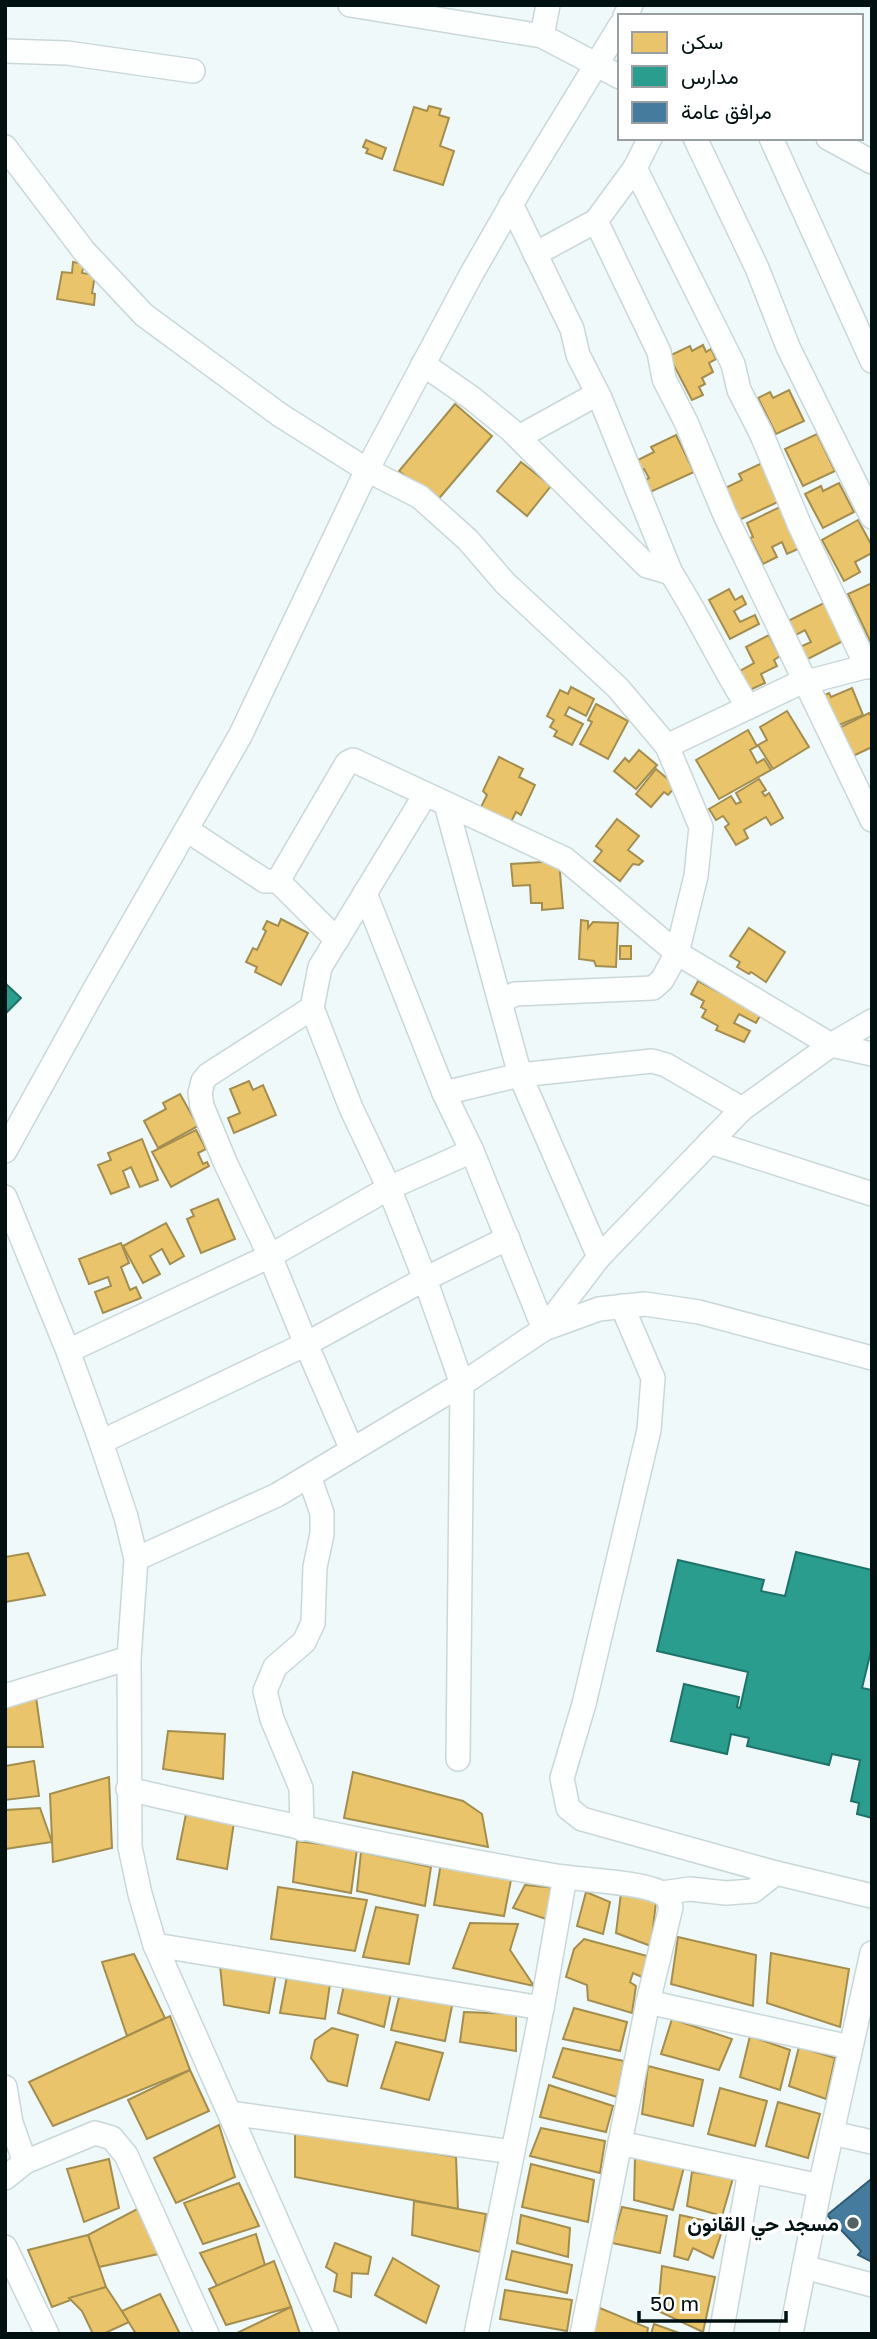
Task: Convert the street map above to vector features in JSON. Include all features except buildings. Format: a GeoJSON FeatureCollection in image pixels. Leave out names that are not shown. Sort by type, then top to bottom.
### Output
{"type":"FeatureCollection","features":[{"type":"Feature","properties":{"kind":"street"},"geometry":{"type":"LineString","coordinates":[[350,5],[542,36],[618,76]]}},
{"type":"Feature","properties":{"kind":"street"},"geometry":{"type":"LineString","coordinates":[[542,36],[548,5]]}},
{"type":"Feature","properties":{"kind":"street"},"geometry":{"type":"LineString","coordinates":[[8,1141],[240,736],[367,471],[511,204],[618,29]]}},
{"type":"Feature","properties":{"kind":"street"},"geometry":{"type":"LineString","coordinates":[[5,51],[67,53],[193,71]]}},
{"type":"Feature","properties":{"kind":"street"},"geometry":{"type":"LineString","coordinates":[[535,254],[596,222],[635,168],[649,140]]}},
{"type":"Feature","properties":{"kind":"street"},"geometry":{"type":"LineString","coordinates":[[696,140],[757,268],[788,347],[872,517]]}},
{"type":"Feature","properties":{"kind":"street"},"geometry":{"type":"LineString","coordinates":[[772,140],[872,361]]}},
{"type":"Feature","properties":{"kind":"street"},"geometry":{"type":"LineString","coordinates":[[832,140],[872,162]]}},
{"type":"Feature","properties":{"kind":"street"},"geometry":{"type":"LineString","coordinates":[[5,147],[84,251],[144,315],[280,415],[367,471],[420,497],[468,540],[505,583],[618,688],[667,746],[701,827],[696,876],[677,953],[662,980],[653,988],[515,994],[500,1002]]}},
{"type":"Feature","properties":{"kind":"street"},"geometry":{"type":"LineString","coordinates":[[635,168],[733,364],[739,390],[761,433],[800,526],[869,666],[795,685],[667,746]]}},
{"type":"Feature","properties":{"kind":"street"},"geometry":{"type":"LineString","coordinates":[[511,204],[572,329],[578,355],[597,394],[671,573],[748,707]]}},
{"type":"Feature","properties":{"kind":"street"},"geometry":{"type":"LineString","coordinates":[[596,222],[659,352],[664,379],[686,422],[725,515],[872,820]]}},
{"type":"Feature","properties":{"kind":"street"},"geometry":{"type":"LineString","coordinates":[[423,365],[474,399],[519,437],[648,566],[671,573]]}},
{"type":"Feature","properties":{"kind":"street"},"geometry":{"type":"LineString","coordinates":[[519,437],[597,394]]}},
{"type":"Feature","properties":{"kind":"street"},"geometry":{"type":"LineString","coordinates":[[278,881],[349,761],[353,760],[565,859],[677,953],[831,1045],[872,1054]]}},
{"type":"Feature","properties":{"kind":"street"},"geometry":{"type":"LineString","coordinates":[[435,799],[365,893],[320,967],[312,1008],[351,1108],[389,1188],[462,1384],[458,1759]]}},
{"type":"Feature","properties":{"kind":"street"},"geometry":{"type":"LineString","coordinates":[[435,799],[500,1002],[520,1075],[599,1258]]}},
{"type":"Feature","properties":{"kind":"street"},"geometry":{"type":"LineString","coordinates":[[187,830],[265,881],[278,881],[337,940]]}},
{"type":"Feature","properties":{"kind":"street"},"geometry":{"type":"LineString","coordinates":[[365,893],[444,1093],[472,1151],[544,1329]]}},
{"type":"Feature","properties":{"kind":"street"},"geometry":{"type":"LineString","coordinates":[[312,1008],[208,1074],[200,1093],[201,1106],[270,1256],[352,1450]]}},
{"type":"Feature","properties":{"kind":"street"},"geometry":{"type":"LineString","coordinates":[[544,1329],[599,1258],[742,1109],[831,1045],[872,1021]]}},
{"type":"Feature","properties":{"kind":"street"},"geometry":{"type":"LineString","coordinates":[[444,1093],[520,1075],[652,1061],[666,1065],[742,1109]]}},
{"type":"Feature","properties":{"kind":"street"},"geometry":{"type":"LineString","coordinates":[[710,1142],[872,1194]]}},
{"type":"Feature","properties":{"kind":"street"},"geometry":{"type":"LineString","coordinates":[[68,1351],[270,1256],[389,1188],[472,1151]]}},
{"type":"Feature","properties":{"kind":"street"},"geometry":{"type":"LineString","coordinates":[[5,1197],[102,1442],[126,1517],[136,1559],[129,1658],[128,1789],[130,1847],[139,1894],[155,1945],[327,2334]]}},
{"type":"Feature","properties":{"kind":"street"},"geometry":{"type":"LineString","coordinates":[[102,1442],[306,1344],[425,1279],[508,1238]]}},
{"type":"Feature","properties":{"kind":"street"},"geometry":{"type":"LineString","coordinates":[[136,1559],[277,1495],[462,1384],[544,1329],[599,1309],[645,1304],[699,1312],[872,1358]]}},
{"type":"Feature","properties":{"kind":"street"},"geometry":{"type":"LineString","coordinates":[[622,1306],[653,1378],[649,1430],[584,1704],[562,1778],[568,1808],[582,1819],[872,1896]]}},
{"type":"Feature","properties":{"kind":"street"},"geometry":{"type":"LineString","coordinates":[[302,1829],[301,1788],[272,1719],[265,1691],[275,1667],[304,1642],[313,1623],[314,1567],[322,1534],[322,1513],[309,1476]]}},
{"type":"Feature","properties":{"kind":"street"},"geometry":{"type":"LineString","coordinates":[[5,1696],[129,1658]]}},
{"type":"Feature","properties":{"kind":"street"},"geometry":{"type":"LineString","coordinates":[[128,1789],[411,1851],[646,1888],[662,1893],[690,1889],[726,1893],[753,1891],[776,1872]]}},
{"type":"Feature","properties":{"kind":"street"},"geometry":{"type":"LineString","coordinates":[[476,2334],[542,2008],[565,1877]]}},
{"type":"Feature","properties":{"kind":"street"},"geometry":{"type":"LineString","coordinates":[[582,2334],[648,2002],[671,1907],[662,1893]]}},
{"type":"Feature","properties":{"kind":"street"},"geometry":{"type":"LineString","coordinates":[[155,1945],[542,2008]]}},
{"type":"Feature","properties":{"kind":"street"},"geometry":{"type":"LineString","coordinates":[[791,2334],[820,2186],[872,1953]]}},
{"type":"Feature","properties":{"kind":"street"},"geometry":{"type":"LineString","coordinates":[[648,2002],[850,2047]]}},
{"type":"Feature","properties":{"kind":"street"},"geometry":{"type":"LineString","coordinates":[[5,2087],[11,2123],[26,2162]]}},
{"type":"Feature","properties":{"kind":"street"},"geometry":{"type":"LineString","coordinates":[[230,2113],[512,2152]]}},
{"type":"Feature","properties":{"kind":"street"},"geometry":{"type":"LineString","coordinates":[[5,2178],[26,2162],[95,2133],[112,2138],[126,2155],[207,2334]]}},
{"type":"Feature","properties":{"kind":"street"},"geometry":{"type":"LineString","coordinates":[[832,2133],[872,2142]]}},
{"type":"Feature","properties":{"kind":"street"},"geometry":{"type":"LineString","coordinates":[[620,2143],[820,2186]]}},
{"type":"Feature","properties":{"kind":"street"},"geometry":{"type":"LineString","coordinates":[[721,2334],[750,2171]]}},
{"type":"Feature","properties":{"kind":"street"},"geometry":{"type":"LineString","coordinates":[[5,2247],[47,2334]]}},
{"type":"Feature","properties":{"kind":"street"},"geometry":{"type":"LineString","coordinates":[[804,2267],[872,2285]]}},
{"type":"Feature","properties":{"kind":"place","name":"مسجد حي القانون"},"geometry":{"type":"Point","coordinates":[853,2223]}}]}
